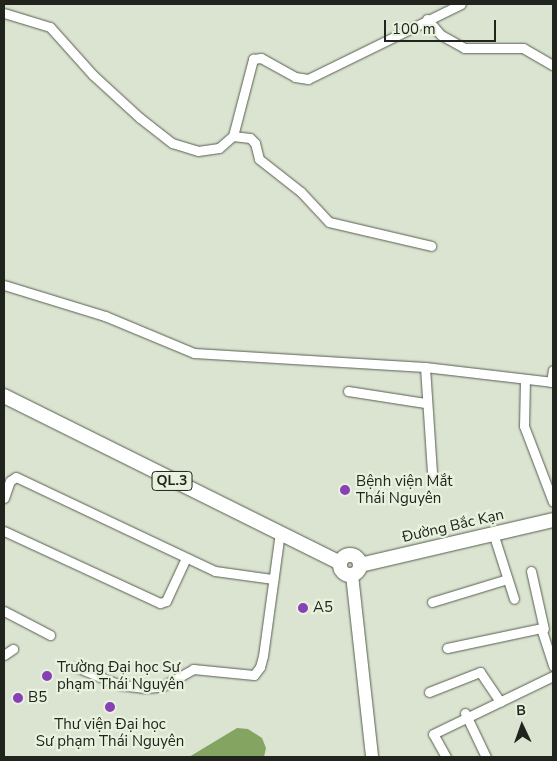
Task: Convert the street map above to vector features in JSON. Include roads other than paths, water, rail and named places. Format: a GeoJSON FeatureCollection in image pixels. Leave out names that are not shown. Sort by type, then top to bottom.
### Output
{"type":"FeatureCollection","features":[{"type":"Feature","properties":{"kind":"highway","name":"QL.3"},"geometry":{"type":"LineString","coordinates":[[4,396],[340,563],[351,555],[356,570]]}},
{"type":"Feature","properties":{"kind":"highway","name":"Đường Bắc Kạn"},"geometry":{"type":"LineString","coordinates":[[356,570],[493,533],[553,520]]}},
{"type":"Feature","properties":{"kind":"main road"},"geometry":{"type":"LineString","coordinates":[[356,570],[372,757]]}},
{"type":"Feature","properties":{"kind":"street"},"geometry":{"type":"LineString","coordinates":[[4,13],[50,27],[93,75],[140,118],[172,142],[186,149],[213,150],[224,146],[234,136],[253,59],[261,58],[295,78],[308,79],[460,4]]}},
{"type":"Feature","properties":{"kind":"street"},"geometry":{"type":"LineString","coordinates":[[427,19],[441,35],[455,45],[464,48],[523,48],[553,65]]}},
{"type":"Feature","properties":{"kind":"street"},"geometry":{"type":"LineString","coordinates":[[234,136],[255,142],[259,159],[301,192],[329,222],[431,246]]}},
{"type":"Feature","properties":{"kind":"street"},"geometry":{"type":"LineString","coordinates":[[4,285],[105,316],[194,354],[425,367],[552,382],[553,370]]}},
{"type":"Feature","properties":{"kind":"street"},"geometry":{"type":"LineString","coordinates":[[425,367],[425,403],[432,473]]}},
{"type":"Feature","properties":{"kind":"street"},"geometry":{"type":"LineString","coordinates":[[525,378],[524,426],[553,502]]}},
{"type":"Feature","properties":{"kind":"street"},"geometry":{"type":"LineString","coordinates":[[348,391],[425,403]]}},
{"type":"Feature","properties":{"kind":"street"},"geometry":{"type":"LineString","coordinates":[[5,493],[10,481],[16,478],[22,479],[186,558],[224,573],[273,579]]}},
{"type":"Feature","properties":{"kind":"street"},"geometry":{"type":"LineString","coordinates":[[4,531],[160,603],[166,601],[186,558]]}},
{"type":"Feature","properties":{"kind":"street"},"geometry":{"type":"LineString","coordinates":[[76,667],[120,684],[145,688],[161,687],[193,669],[254,675],[260,667],[280,532]]}},
{"type":"Feature","properties":{"kind":"street"},"geometry":{"type":"LineString","coordinates":[[493,533],[514,599]]}},
{"type":"Feature","properties":{"kind":"street"},"geometry":{"type":"LineString","coordinates":[[531,571],[553,666]]}},
{"type":"Feature","properties":{"kind":"street"},"geometry":{"type":"LineString","coordinates":[[432,602],[507,579]]}},
{"type":"Feature","properties":{"kind":"street"},"geometry":{"type":"LineString","coordinates":[[4,611],[50,635]]}},
{"type":"Feature","properties":{"kind":"street"},"geometry":{"type":"LineString","coordinates":[[447,648],[544,629]]}},
{"type":"Feature","properties":{"kind":"street"},"geometry":{"type":"LineString","coordinates":[[4,656],[13,649]]}},
{"type":"Feature","properties":{"kind":"street"},"geometry":{"type":"LineString","coordinates":[[428,692],[480,672],[500,702]]}},
{"type":"Feature","properties":{"kind":"street"},"geometry":{"type":"LineString","coordinates":[[446,757],[433,734],[466,715],[500,702],[553,676]]}},
{"type":"Feature","properties":{"kind":"street"},"geometry":{"type":"LineString","coordinates":[[466,715],[486,757]]}},
{"type":"Feature","properties":{"kind":"place","name":"Bệnh viện Mắt Thái Nguyên"},"geometry":{"type":"Point","coordinates":[345,490]}},
{"type":"Feature","properties":{"kind":"place","name":"A5"},"geometry":{"type":"Point","coordinates":[303,608]}},
{"type":"Feature","properties":{"kind":"place","name":"Trường Đại học Sư phạm Thái Nguyên"},"geometry":{"type":"Point","coordinates":[47,676]}},
{"type":"Feature","properties":{"kind":"place","name":"B5"},"geometry":{"type":"Point","coordinates":[18,698]}},
{"type":"Feature","properties":{"kind":"place","name":"Thư viện Đại học Sư phạm Thái Nguyên"},"geometry":{"type":"Point","coordinates":[110,707]}}]}
